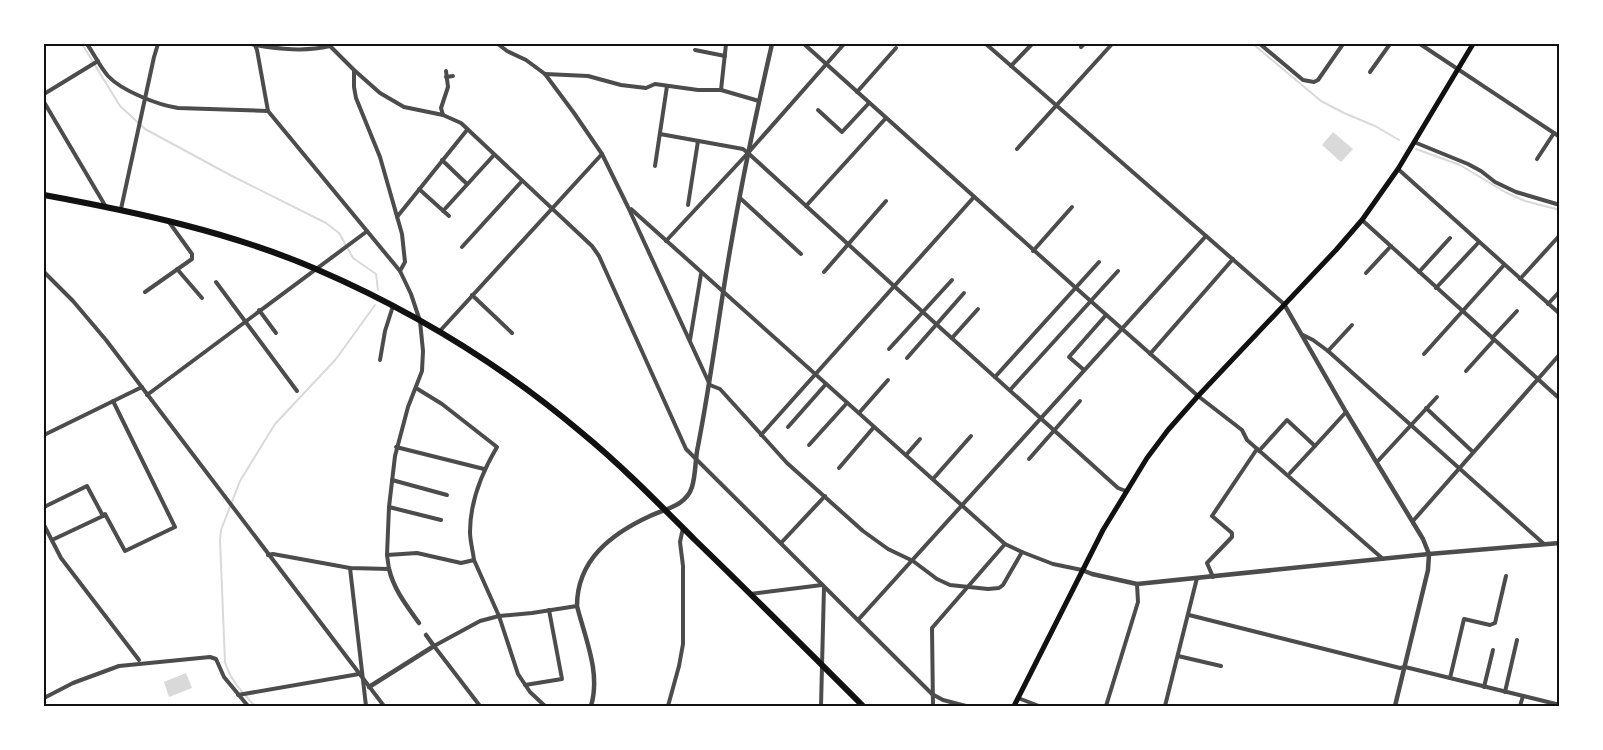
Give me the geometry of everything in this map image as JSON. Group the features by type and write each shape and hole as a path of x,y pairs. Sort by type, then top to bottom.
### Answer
{"highway":[{"path":"44,195 168,221 246,243 315,268 393,306 439,332 516,382 583,433 667,511 864,706"}],"main road":[{"path":"1014,706 1102,530 1168,430 1362,220 1398,169 1473,44"}],"street":[{"path":"87,44 95,63 112,80 145,98 177,108 268,111"},
{"path":"121,210 158,44"},
{"path":"419,623 392,581 387,555 389,507 396,447 422,371 420,321 400,271 268,111 254,44 289,49 322,48 329,45 380,93 404,107 443,115 461,123 599,255 686,449 932,694 943,700 966,706"},
{"path":"498,44 545,74 574,113 602,154 710,385 720,389 787,463 863,531 888,549 913,561 937,579 950,585 988,590 1003,585 1022,552"},
{"path":"721,90 726,44"},
{"path":"591,706 595,687 594,670 577,606 582,576 592,556 602,546 651,516 667,511 689,495 693,485 723,292 748,153 772,44"},
{"path":"804,44 1090,302 1198,396 1242,430 1247,440 1383,559"},
{"path":"666,241 748,153 844,44"},
{"path":"986,44 1284,304 1346,412 1413,520 1429,554 1428,570 1395,706"},
{"path":"1011,66 1032,44"},
{"path":"1017,149 1112,44"},
{"path":"1260,44 1303,80 1314,82 1318,80 1343,44"},
{"path":"1370,72 1390,44"},
{"path":"1420,44 1560,137"},
{"path":"857,92 896,48"},
{"path":"695,50 725,56"},
{"path":"44,94 95,63"},
{"path":"354,70 356,98 380,157 402,234 405,262 400,271"},
{"path":"443,115 441,108 448,87 446,71"},
{"path":"545,74 588,76 621,85 646,88 656,84 699,90 721,90 759,101"},
{"path":"446,77 453,76"},
{"path":"655,166 667,86"},
{"path":"44,102 106,207"},
{"path":"818,110 842,132 869,102"},
{"path":"806,206 887,118"},
{"path":"397,217 466,130"},
{"path":"1537,159 1554,133"},
{"path":"660,134 743,149 1118,488 1126,491"},
{"path":"688,205 698,141"},
{"path":"1414,142 1468,164 1495,182 1516,192 1560,205"},
{"path":"439,332 602,154"},
{"path":"442,211 494,155"},
{"path":"442,160 467,184"},
{"path":"1398,169 1560,315"},
{"path":"462,247 522,182"},
{"path":"419,189 449,216"},
{"path":"760,435 974,197"},
{"path":"740,198 801,254"},
{"path":"824,272 886,201"},
{"path":"628,207 1005,544 1053,564 1137,584 1560,543"},
{"path":"1033,251 1072,207"},
{"path":"1362,220 1560,399"},
{"path":"145,292 192,259 192,254 168,221"},
{"path":"147,395 366,232"},
{"path":"858,620 1206,236"},
{"path":"1520,279 1560,236"},
{"path":"1419,272 1450,238"},
{"path":"1436,288 1479,242"},
{"path":"1366,273 1391,246"},
{"path":"1150,354 1233,260"},
{"path":"995,377 1099,262"},
{"path":"1424,354 1504,264"},
{"path":"177,269 202,298"},
{"path":"44,272 73,301 106,340 384,706"},
{"path":"1010,390 1118,272"},
{"path":"690,342 701,273"},
{"path":"889,349 952,280"},
{"path":"216,282 297,391"},
{"path":"1548,304 1560,291"},
{"path":"907,358 964,293"},
{"path":"472,295 512,333"},
{"path":"381,360 385,331 393,306"},
{"path":"952,338 978,309"},
{"path":"260,310 276,333"},
{"path":"1466,371 1517,310"},
{"path":"1084,370 1069,357 1106,315"},
{"path":"1328,351 1352,325"},
{"path":"1301,334 1328,351 1544,545"},
{"path":"1413,520 1560,354"},
{"path":"859,413 888,380"},
{"path":"788,427 826,384"},
{"path":"44,435 142,387"},
{"path":"416,388 442,404 497,447 484,469 473,503 470,533 474,560 500,616 518,674 530,692 545,706"},
{"path":"1377,462 1437,397"},
{"path":"52,540 105,514 124,551 175,527 113,401"},
{"path":"1029,459 1080,401"},
{"path":"809,446 847,403"},
{"path":"1426,408 1473,452"},
{"path":"1290,473 1346,412"},
{"path":"1213,577 1208,563 1232,537 1232,533 1212,516 1258,450 1287,420 1315,446"},
{"path":"839,468 874,427"},
{"path":"933,479 971,436"},
{"path":"906,455 920,440"},
{"path":"396,447 484,469"},
{"path":"392,480 447,495"},
{"path":"44,507 87,486 103,516"},
{"path":"781,543 825,496"},
{"path":"389,507 441,520"},
{"path":"44,525 61,558 139,660"},
{"path":"668,706 683,644 680,542 683,527"},
{"path":"933,706 932,628 1005,544"},
{"path":"387,555 417,553 461,563 474,560"},
{"path":"268,555 350,568 389,569"},
{"path":"350,568 366,706"},
{"path":"1450,678 1464,619 1490,625 1495,623 1506,576"},
{"path":"1165,706 1197,578"},
{"path":"1106,706 1138,602 1137,584"},
{"path":"750,594 823,586"},
{"path":"821,706 823,586"},
{"path":"369,687 434,646 480,621 500,616 577,606"},
{"path":"525,685 562,679 549,610"},
{"path":"1189,615 1560,705"},
{"path":"426,635 480,706"},
{"path":"1505,692 1517,640"},
{"path":"1484,687 1492,650"},
{"path":"1178,656 1221,666"},
{"path":"44,698 73,683 119,666 210,657 216,659 224,678 248,706"},
{"path":"240,695 361,676"},
{"path":"1520,706 1523,696"},
{"path":"1018,698 1039,706"}],"shaded area":[{"path":"1333,132 1353,149 1341,162 1322,145"},
{"path":"186,673 192,688 169,697 164,682"}],"waterway":[{"path":"82,44 120,106 145,129 326,223 339,233 353,258 376,274 378,290"},
{"path":"1253,44 1321,101 1399,140"},
{"path":"1416,149 1460,165 1505,192 1525,201 1560,210"},
{"path":"255,706 234,680 225,662 221,530 240,481 275,424 336,359 375,305"}]}
